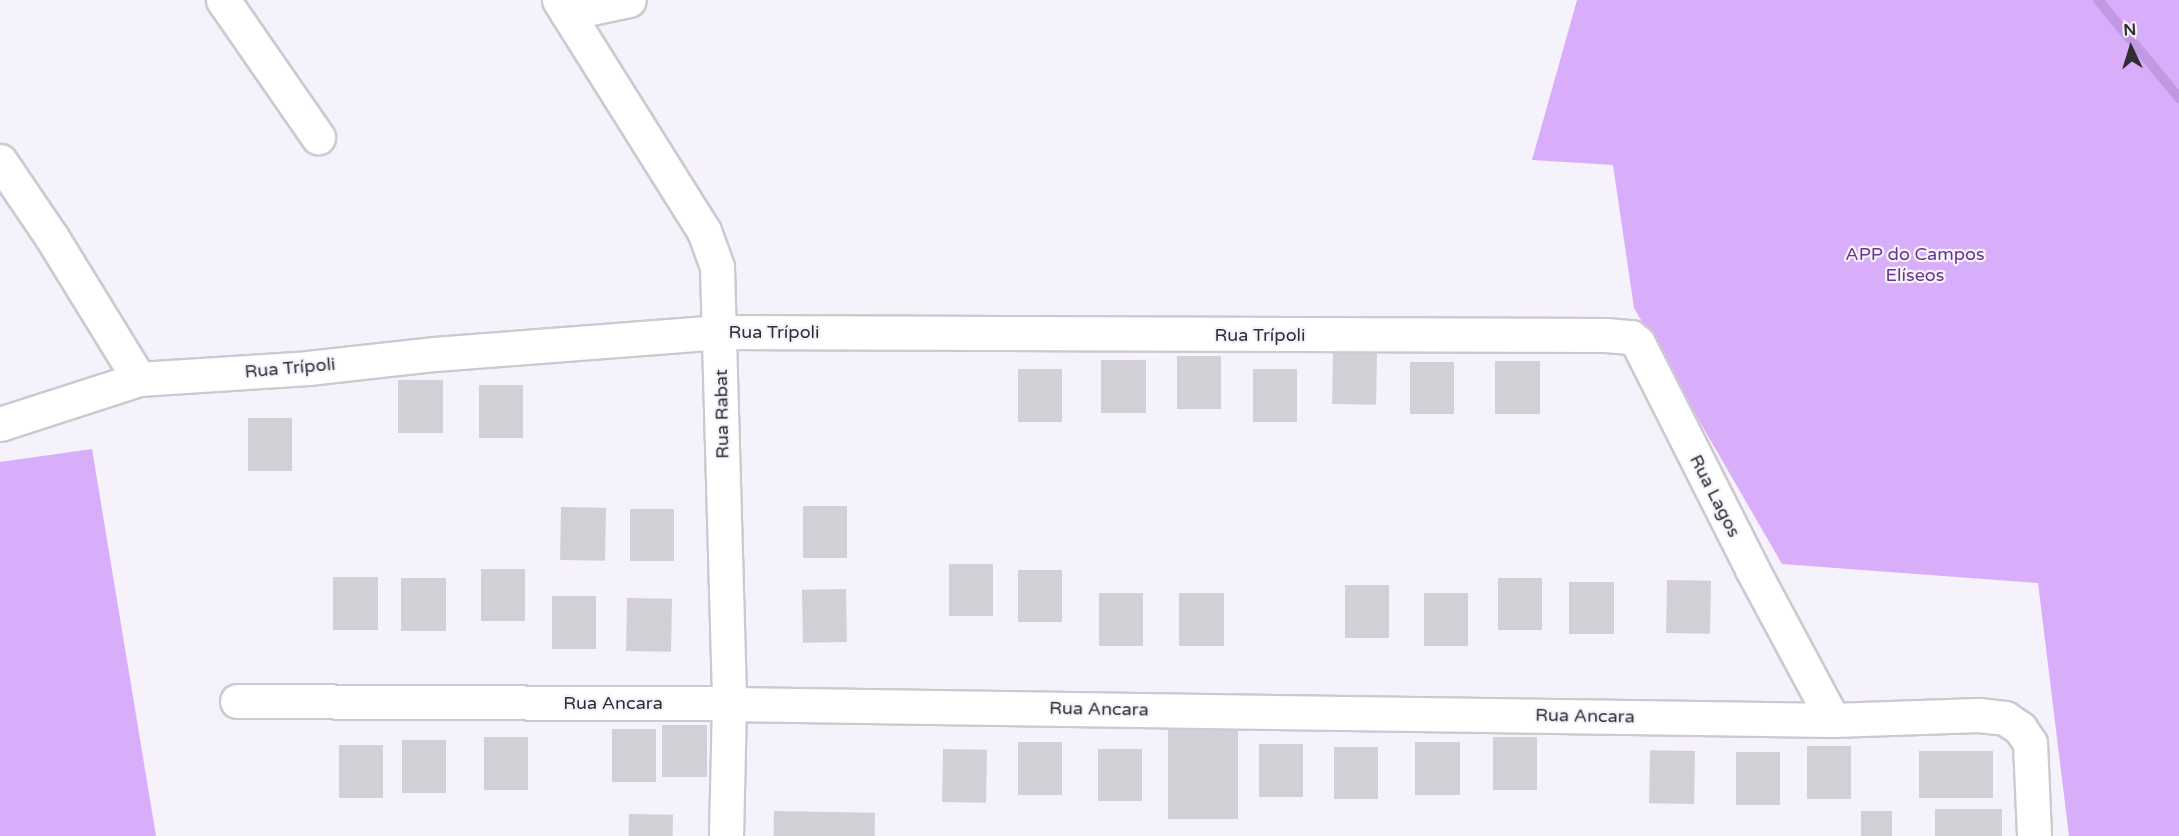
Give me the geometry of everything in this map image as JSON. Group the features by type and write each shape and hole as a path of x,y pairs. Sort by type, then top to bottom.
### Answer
{"street":[{"path":"224,0 318,136"},
{"path":"563,7 629,0"},
{"name":"Rua Rabat","path":"563,7 704,231 717,267 729,704 726,836"},
{"path":"0,161 51,236 139,379"},
{"name":"Rua Trípoli","path":"0,424 139,379 308,368 435,354 720,332 1558,336"},
{"name":"Rua Lagos","path":"1558,336 1618,336 1631,338 1638,343 1752,569 1833,720"},
{"name":"Rua Ancara","path":"237,700 729,704 1833,720 1960,716 2005,718 2020,728 2030,744 2034,836"}],"green space":[{"name":"APP do Campos Elíseos","path":"1577,0 2179,0 2179,836 2069,836 2038,583 1782,564 1634,308 1613,165 1532,160"},
{"path":"92,449 156,836 0,836 0,462"}],"building":[{"path":"1333,351 1377,352 1376,405 1332,404"},
{"path":"1177,356 1221,356 1221,409 1177,409"},
{"path":"1101,360 1146,360 1146,413 1101,413"},
{"path":"1495,361 1540,361 1540,414 1495,414"},
{"path":"1410,362 1454,362 1454,414 1410,414"},
{"path":"1018,369 1062,369 1062,422 1018,422"},
{"path":"1253,369 1297,369 1297,422 1253,422"},
{"path":"398,380 443,380 443,433 398,433"},
{"path":"479,385 523,385 523,438 479,438"},
{"path":"248,418 292,418 292,471 248,471"},
{"path":"803,506 847,506 847,558 803,558"},
{"path":"561,507 606,508 605,561 560,560"},
{"path":"630,509 674,509 674,561 630,561"},
{"path":"949,564 993,564 993,616 949,616"},
{"path":"481,569 525,569 525,621 481,621"},
{"path":"1018,570 1062,570 1062,622 1018,622"},
{"path":"333,577 378,577 378,630 333,630"},
{"path":"401,578 446,578 446,631 401,631"},
{"path":"1498,578 1542,578 1542,630 1498,630"},
{"path":"1667,580 1711,581 1710,634 1666,633"},
{"path":"1569,582 1614,582 1614,634 1569,634"},
{"path":"1345,585 1389,585 1389,638 1345,638"},
{"path":"846,589 847,642 803,643 802,590"},
{"path":"1099,593 1143,593 1143,646 1099,646"},
{"path":"1179,593 1224,593 1224,646 1179,646"},
{"path":"1424,593 1468,593 1468,646 1424,646"},
{"path":"552,596 596,596 596,649 552,649"},
{"path":"627,598 672,599 671,652 626,651"},
{"path":"1168,716 1238,716 1238,819 1168,819"},
{"path":"662,725 707,725 707,777 662,777"},
{"path":"612,729 656,729 656,782 612,782"},
{"path":"484,737 528,737 528,790 484,790"},
{"path":"1493,737 1537,737 1537,790 1493,790"},
{"path":"402,740 446,740 446,793 402,793"},
{"path":"1018,742 1062,742 1062,795 1018,795"},
{"path":"1415,742 1460,742 1460,795 1415,795"},
{"path":"1259,744 1303,744 1303,797 1259,797"},
{"path":"339,745 383,745 383,798 339,798"},
{"path":"1807,746 1851,746 1851,799 1807,799"},
{"path":"1334,747 1378,747 1378,799 1334,799"},
{"path":"943,749 987,750 986,803 942,802"},
{"path":"1098,749 1142,749 1142,801 1098,801"},
{"path":"1650,750 1695,751 1694,804 1649,803"},
{"path":"1919,751 1993,751 1993,798 1919,798"},
{"path":"1736,752 1780,752 1780,805 1736,805"},
{"path":"1935,809 2002,809 2002,836 1935,836"},
{"path":"774,811 875,813 875,836 774,836"},
{"path":"1861,811 1892,811 1892,836 1861,836"},
{"path":"629,814 673,815 673,836 629,836"}],"waterway":[{"path":"2098,0 2179,98"}]}
